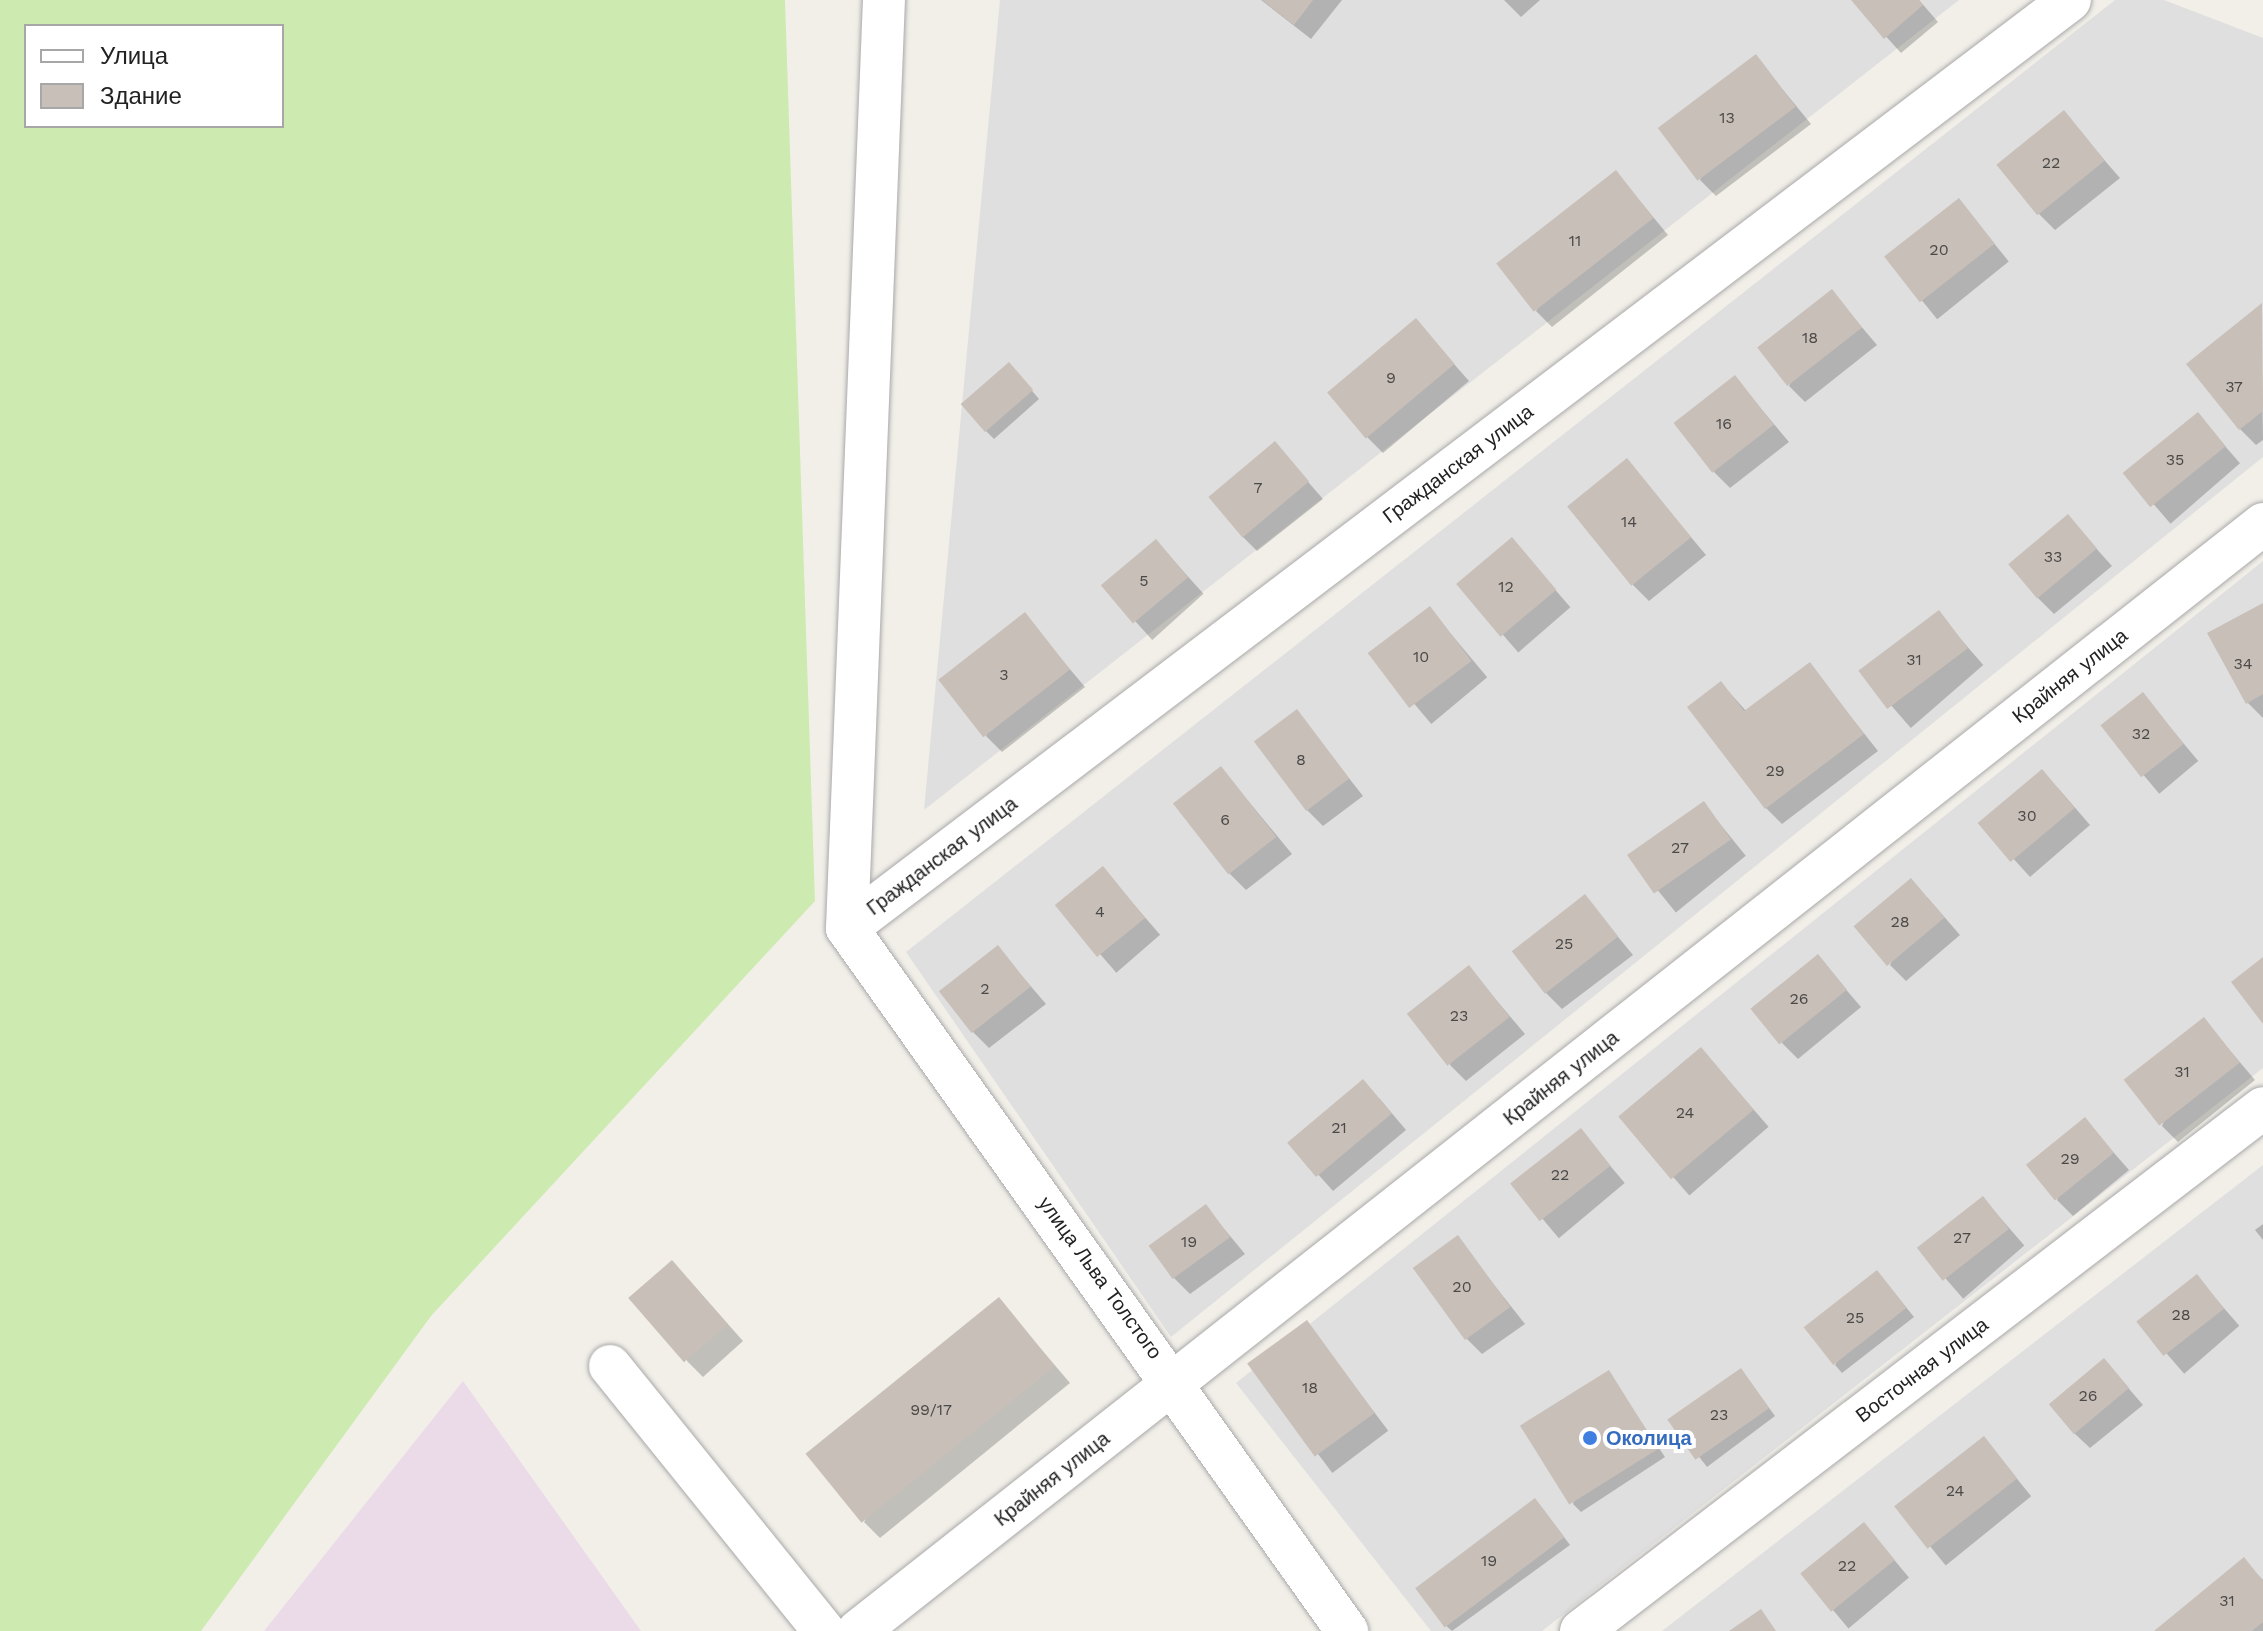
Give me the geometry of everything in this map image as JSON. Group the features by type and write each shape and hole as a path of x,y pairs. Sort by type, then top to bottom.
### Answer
{"street":[{"path":"847,928 884,0"},
{"name":"Гражданская улица","path":"847,928 2070,0"},
{"name":"Крайняя улица","path":"858,1631 2263,524"},
{"name":"улица Льва Толстого","path":"847,928 1176,1383 1347,1631"},
{"name":"Восточная улица","path":"1581,1631 2263,1108"},
{"path":"610,1366 824,1631"}],"shaded area":[{"path":"1000,0 1959,0 924,810"},
{"path":"2115,0 2164,0 2263,38 2263,457 1171,1337 906,952"},
{"path":"2263,561 2263,1068 1542,1631 1431,1631 1236,1383"},
{"path":"2263,1165 2263,1631 1662,1631"},
{"path":"463,1381 641,1631 264,1631"}],"green space":[{"path":"0,0 785,0 815,901 431,1316 201,1631 0,1631"}],"building":[{"path":"1262,0 1313,0 1294,25"},
{"path":"1851,0 1919,0 1923,5 1884,39"},
{"path":"1756,54 1796,107 1697,181 1658,128"},
{"path":"2064,110 2105,161 2037,215 1996,165"},
{"path":"1616,170 1654,218 1534,312 1496,264"},
{"path":"1959,198 1995,244 1920,302 1884,256"},
{"path":"1832,289 1862,328 1787,386 1757,347"},
{"path":"2262,303 2263,411 2239,430 2186,364"},
{"path":"1416,318 1455,364 1366,439 1327,393"},
{"path":"1009,362 1033,390 985,432 961,404"},
{"path":"1735,375 1774,425 1712,473 1674,423"},
{"path":"2198,412 2226,446 2150,507 2123,473"},
{"path":"1275,441 1309,482 1242,538 1208,497"},
{"path":"1627,458 1691,537 1631,586 1567,506"},
{"path":"2068,514 2097,548 2037,599 2008,564"},
{"path":"1512,537 1556,590 1500,637 1456,584"},
{"path":"1156,539 1188,577 1133,624 1101,585"},
{"path":"2263,603 2263,694 2246,704 2207,633"},
{"path":"1430,606 1472,661 1409,708 1368,653"},
{"path":"1939,610 1968,648 1887,709 1858,671"},
{"path":"1025,612 1070,670 983,737 938,680"},
{"path":"1810,662 1864,734 1765,809 1687,707 1721,681 1744,711"},
{"path":"2143,692 2184,744 2141,777 2100,725"},
{"path":"1297,709 1349,778 1306,811 1254,741"},
{"path":"1221,766 1276,837 1228,874 1173,804"},
{"path":"2042,769 2075,808 2010,862 1978,823"},
{"path":"1704,801 1731,840 1654,893 1627,855"},
{"path":"1103,866 1145,918 1097,957 1055,905"},
{"path":"1911,878 1944,918 1887,966 1854,926"},
{"path":"1585,894 1618,937 1545,994 1512,951"},
{"path":"998,945 1031,987 972,1033 939,991"},
{"path":"1818,954 1847,990 1779,1044 1750,1009"},
{"path":"2263,957 2263,1024 2231,982"},
{"path":"1469,965 1510,1017 1447,1066 1407,1014"},
{"path":"2204,1017 2240,1063 2159,1126 2124,1080"},
{"path":"1701,1047 1754,1110 1671,1179 1618,1116"},
{"path":"1363,1079 1392,1113 1316,1177 1287,1143"},
{"path":"2085,1117 2114,1153 2055,1201 2026,1165"},
{"path":"1581,1128 1611,1166 1540,1221 1510,1183"},
{"path":"1983,1196 2009,1229 1943,1281 1917,1248"},
{"path":"1206,1204 1230,1237 1173,1279 1149,1246"},
{"path":"1458,1235 1510,1307 1465,1340 1413,1268"},
{"path":"672,1260 728,1324 684,1362 628,1298"},
{"path":"1877,1270 1907,1308 1833,1365 1804,1327"},
{"path":"2197,1274 2224,1309 2163,1356 2136,1321"},
{"path":"999,1297 1055,1366 862,1523 805,1454"},
{"path":"1307,1320 1375,1413 1315,1457 1247,1363"},
{"path":"2104,1358 2129,1388 2074,1434 2049,1404"},
{"path":"1741,1368 1769,1408 1695,1460 1667,1420"},
{"name":"Околица","path":"1609,1370 1658,1449 1569,1505 1520,1426"},
{"path":"1984,1436 2017,1479 1927,1549 1894,1506"},
{"path":"1535,1498 1564,1537 1445,1627 1415,1588"},
{"path":"1864,1522 1895,1560 1831,1612 1800,1574"},
{"path":"2244,1557 2263,1581 2263,1622 2252,1631 2154,1631"},
{"path":"1761,1609 1776,1631 1729,1631"}],"place":[{"name":"Околица","path":"1590,1438"}]}
